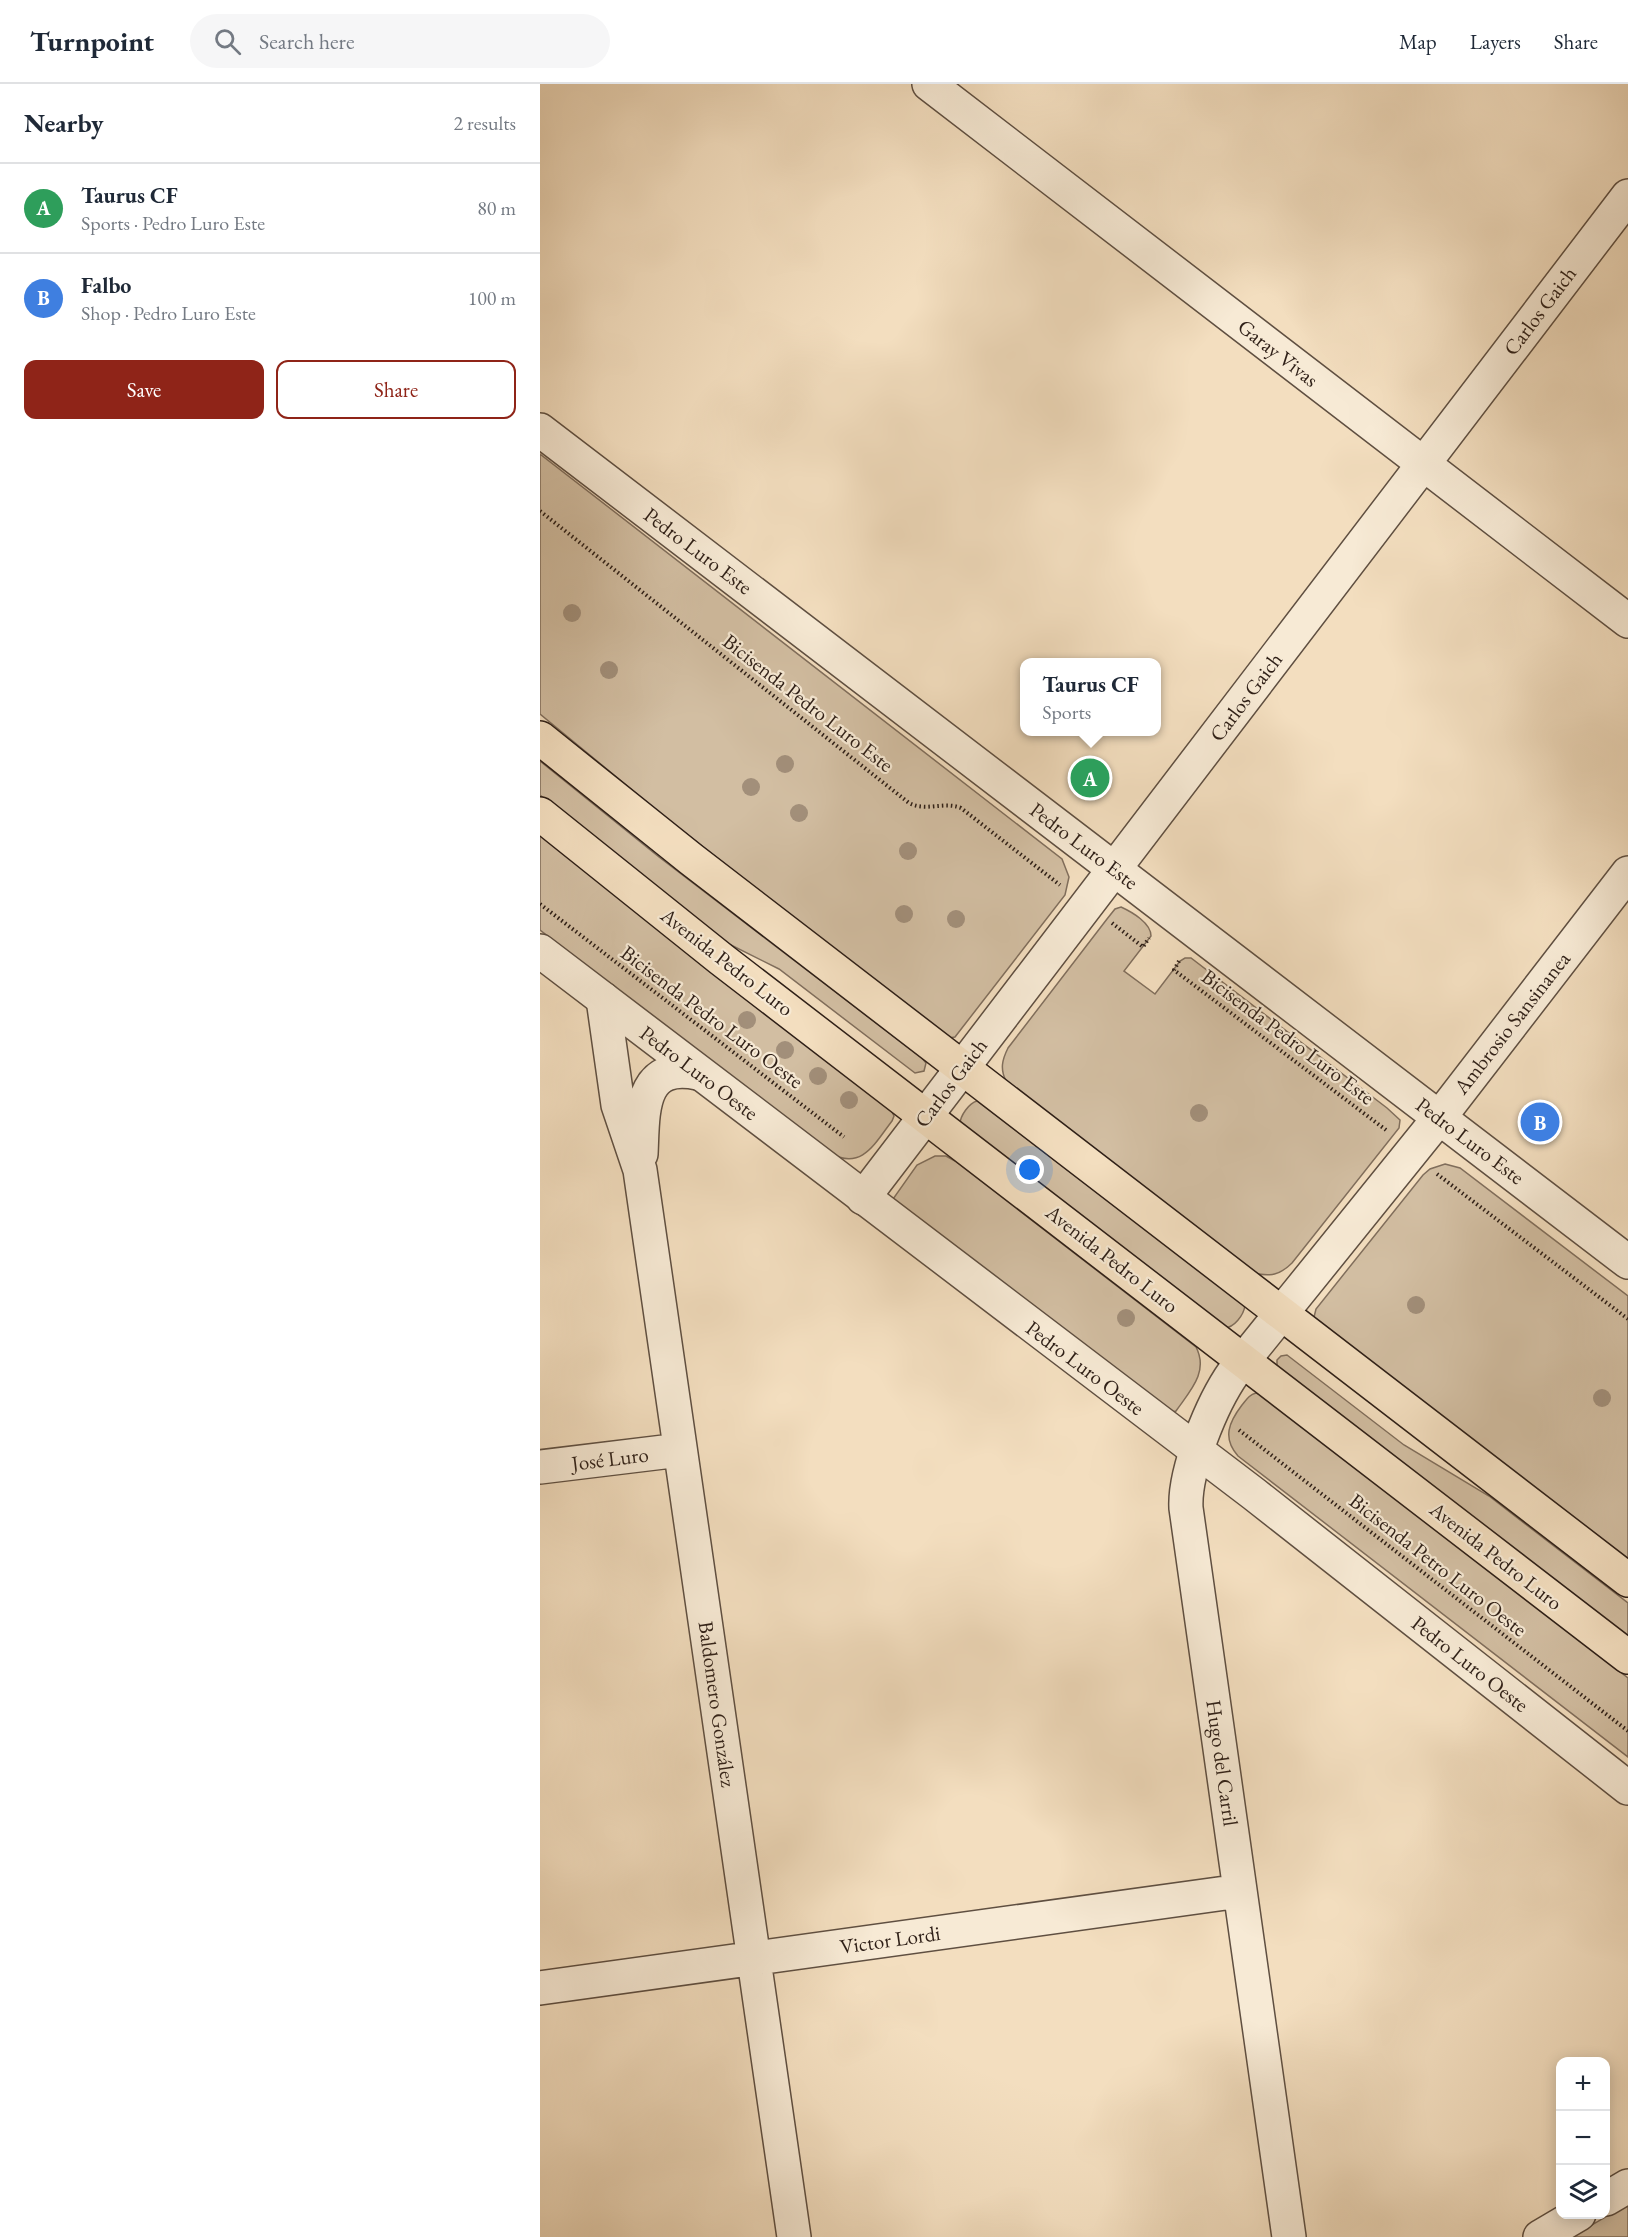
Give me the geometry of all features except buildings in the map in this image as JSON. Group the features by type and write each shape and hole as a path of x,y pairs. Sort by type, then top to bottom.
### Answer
{"main road":[{"path":"540,738 662,837 1628,1580"},
{"name":"Avenida Pedro Luro","path":"540,814 665,915 1628,1657"}],"street":[{"name":"Garay Vivas","path":"929,84 1628,621"},
{"name":"Carlos Gaich","path":"863,1198 1628,196"},
{"name":"Pedro Luro Este","path":"540,430 1628,1262"},
{"name":"Ambrosio Sansinanea","path":"1281,1313 1439,1118 1628,873"},
{"name":"Pedro Luro Oeste","path":"540,951 1254,1494 1628,1788"},
{"name":"Baldomero González","path":"603,999 618,1105 640,1170 794,2237"},
{"name":"Baldomero González","path":"640,1170 644,1106 649,1089 655,1082 671,1072 698,1072"},
{"name":"Hugo del Carril","path":"1281,1313 1224,1386 1213,1407 1197,1452 1188,1486 1186,1508 1289,2237"},
{"name":"José Luro","path":"540,1467 680,1450"},
{"name":"Victor Lordi","path":"540,1988 1240,1891"},
{"path":"1610,2196 1628,2186"},
{"path":"1540,2237 1571,2219"}],"path":[{"name":"Bicisenda Pedro Luro Este","path":"540,511 909,803 923,808 949,805 961,808 1067,891"},
{"name":"Bicisenda Pedro Luro Oeste","path":"540,904 847,1139"},
{"path":"1107,919 1143,947 1149,938"},
{"name":"Bicisenda Pedro Luro Este","path":"1180,962 1174,970 1393,1135"},
{"path":"1430,1169 1628,1318"},
{"name":"Bicisenda Petro Luro Oeste","path":"1230,1423 1628,1731"}],"shaded area":[{"path":"540,454 1062,859 1069,877 1065,895 955,1037 949,1038 938,1031 660,813 540,714"},
{"path":"540,761 659,857 922,1058 926,1063 924,1071 915,1073 779,969 727,943 540,795"},
{"path":"540,835 890,1108 894,1116 892,1121 873,1146 859,1157 851,1159 830,1153 540,930"},
{"path":"1121,907 1144,922 1151,936 1124,971 1155,994 1180,961 1191,958 1400,1120 1399,1128 1292,1263 1279,1272 1270,1275 1254,1273 1006,1081 1003,1064 1008,1048 1115,909"},
{"path":"977,1101 1245,1305 1238,1320 1224,1328 960,1124 966,1110"},
{"path":"935,1156 946,1156 955,1161 1196,1347 1199,1356 1199,1373 1192,1389 1176,1411 1173,1412 893,1199 917,1165"},
{"path":"1445,1164 1460,1168 1628,1296 1628,1559 1314,1317 1316,1309 1423,1175 1430,1169"},
{"path":"1287,1355 1404,1445 1489,1496 1628,1603 1628,1639 1277,1369 1277,1360"},
{"path":"1256,1393 1262,1395 1628,1678 1628,1757 1238,1456 1230,1443 1229,1430 1237,1411 1250,1396"},
{"path":"1628,2204 1628,2237 1571,2237 1602,2219 1610,2219 1610,2214"}],"place":[{"name":"Taurus CF","path":"1090,778"},
{"name":"Falbo","path":"1540,1122"}]}
